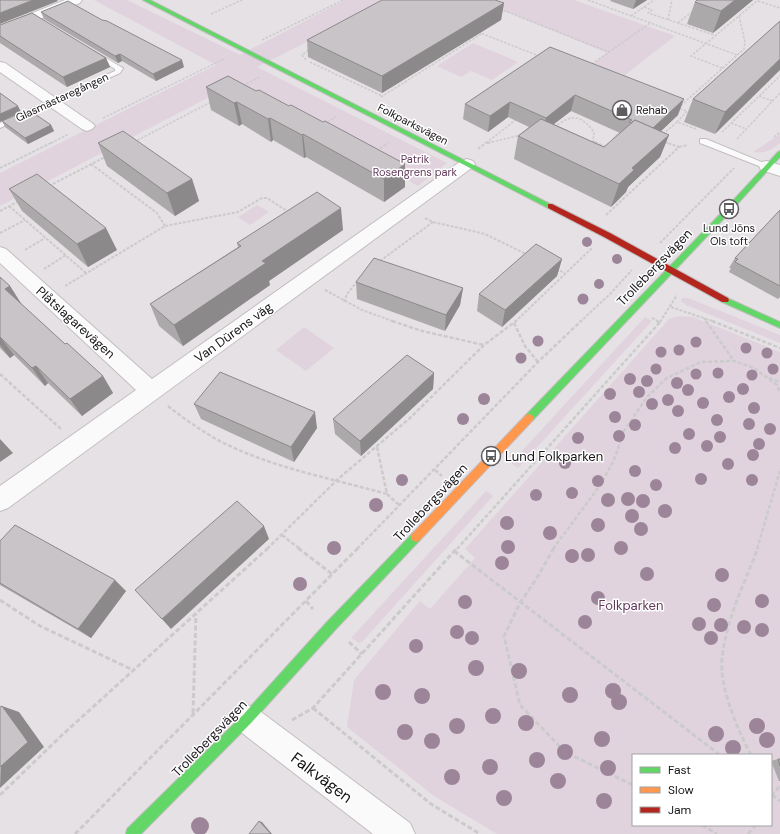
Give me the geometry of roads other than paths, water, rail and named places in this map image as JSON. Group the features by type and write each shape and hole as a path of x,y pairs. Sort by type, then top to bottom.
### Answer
{"street":[{"path":"0,30 37,19 76,0"},
{"name":"Folkparksvägen","path":"146,0 592,227 724,299 780,325"},
{"path":"0,66 87,126"},
{"name":"Trollebergsvägen","path":"132,834 247,719 336,620 729,208 774,168 780,153"},
{"name":"Van Dürens väg","path":"0,500 467,164"},
{"name":"Plåtslagarevägen","path":"0,253 151,391"},
{"name":"Falkvägen","path":"247,719 399,834"}],"lane":[{"name":"Glasmästaregången","path":"0,126 118,72 119,68 87,49"},
{"path":"703,141 716,142 745,157 774,168"}],"place":[{"name":"Rehab","path":"622,110"},
{"name":"Lund Jöns Ols toft","path":"729,209"},
{"name":"Lund Folkparken","path":"491,456"}],"park label":[{"name":"Patrik Rosengrens park","path":"415,165"},
{"name":"Folkparken","path":"631,605"}]}
